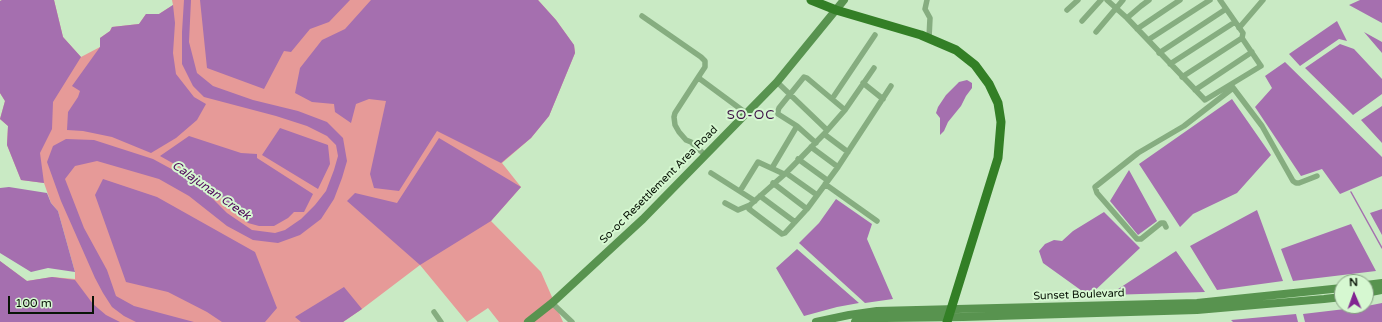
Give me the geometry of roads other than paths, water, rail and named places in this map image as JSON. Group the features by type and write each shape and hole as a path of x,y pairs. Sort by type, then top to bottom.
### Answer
{"main road":[{"path":"811,0 836,10 929,38 956,50 975,64 989,84 998,103 1001,122 998,158 949,317"},
{"name":"So-oc Resettlement Area Road","path":"528,322 552,303 643,219 777,82 844,0"},
{"name":"Sunset Boulevard","path":"855,322 885,318 1189,311 1217,305 1334,289"},
{"name":"Sunset Boulevard","path":"1217,305 1334,298"},
{"name":"Sunset Boulevard","path":"816,322 877,311 949,317"}],"street":[{"path":"927,0 925,9 930,18 929,38"},
{"path":"1067,10 1078,0"},
{"path":"1082,21 1101,0"},
{"path":"1107,0 1127,18 1205,100 1232,86"},
{"path":"1096,32 1123,0"},
{"path":"1127,18 1149,0"},
{"path":"1137,29 1180,0"},
{"path":"1148,40 1210,0"},
{"path":"1166,227 1164,223 1160,223 1140,239 1137,239 1096,193 1095,187 1138,153 1184,126 1232,86 1261,66 1242,38 1243,33 1220,0"},
{"path":"1239,28 1263,0"},
{"path":"1159,52 1226,9"},
{"path":"642,16 705,61 705,67 675,113 674,117 675,125 679,132 686,140 691,142 705,155"},
{"path":"1170,64 1235,22"},
{"path":"832,99 875,35"},
{"path":"1182,77 1242,38"},
{"path":"1195,90 1252,52"},
{"path":"725,203 738,210 750,205 785,174 798,159 814,145 845,110 874,68"},
{"path":"699,76 700,80 746,113"},
{"path":"838,167 814,145 797,126 778,114 778,111 790,94 806,77 845,110"},
{"path":"777,82 826,132 848,152"},
{"path":"863,84 883,99"},
{"path":"750,205 750,208 756,214 782,234 785,234 807,209 838,167 891,86"},
{"path":"1232,86 1262,126 1293,181 1296,183 1317,176"},
{"path":"772,168 797,126"},
{"path":"798,159 877,220"},
{"path":"740,191 757,163 760,163 785,174 817,195"},
{"path":"711,173 740,191 758,198 795,222"},
{"path":"774,183 807,209"},
{"path":"552,303 572,322"},
{"path":"434,312 441,322"}],"waterway":[{"path":"1351,192 1382,248"}],"district":[{"name":"SO-OC","path":"751,116"}],"water label":[{"name":"Calajunan Creek","path":"211,191"}]}
